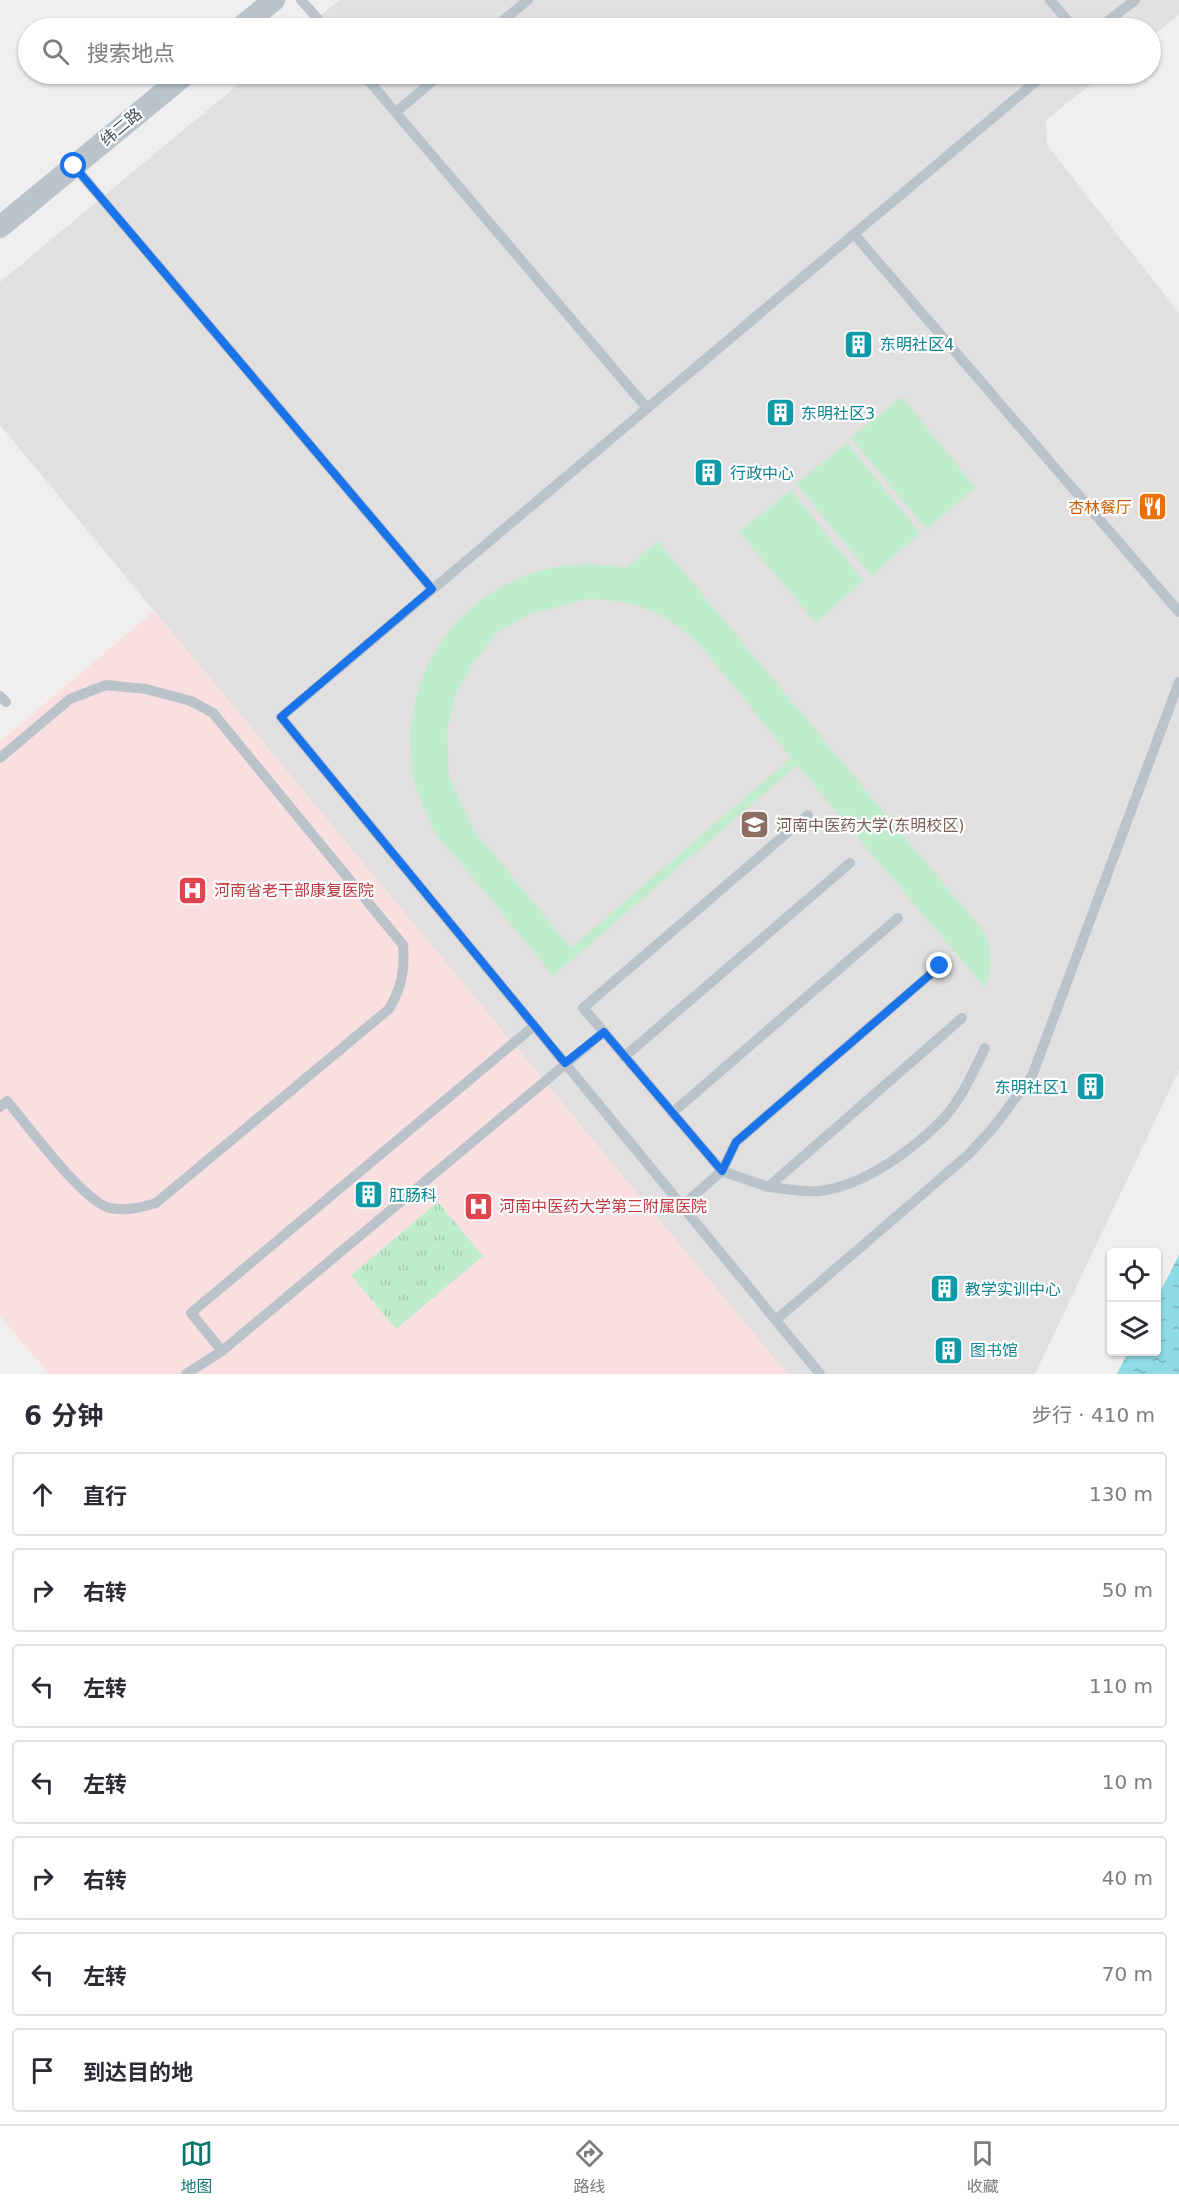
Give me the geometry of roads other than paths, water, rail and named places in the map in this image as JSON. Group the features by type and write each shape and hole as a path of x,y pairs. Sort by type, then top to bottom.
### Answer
{"street":[{"path":"252,18 274,0"},
{"name":"纬二路","path":"0,227 174,84"}],"lane":[{"path":"301,0 317,18"},
{"path":"506,18 528,0"},
{"path":"1050,0 1065,18"},
{"path":"1112,18 1135,0"},
{"path":"372,84 646,407"},
{"path":"396,112 429,84"},
{"path":"820,1374 281,717 646,407 1033,84"},
{"path":"74,166 432,589"},
{"path":"854,234 1179,612"},
{"path":"776,1320 969,1154 993,1128 1032,1076 1179,682"},
{"path":"0,758 70,699 106,685 146,689 191,701 213,713 403,945 404,966 400,990 389,1009 156,1203 125,1210 107,1208 85,1193 7,1101 0,1107"},
{"path":"808,815 583,1008 722,1171 768,1186 819,1191 857,1180 899,1156 943,1119 966,1085 985,1048"},
{"path":"624,1056 850,863"},
{"path":"672,1113 898,918"},
{"path":"682,1206 722,1171 736,1142 940,966"},
{"path":"768,1186 962,1018"},
{"path":"222,1351 191,1313 534,1026"},
{"path":"186,1374 222,1351 604,1032"}],"water":[{"path":"1179,1255 1179,1374 1117,1374 1126,1356 1161,1356 1161,1290"}],"place":[{"name":"东明社区4","path":"859,344"},
{"name":"东明社区3","path":"780,413"},
{"name":"行政中心","path":"709,473"},
{"name":"杏林餐厅","path":"1153,507"},
{"name":"河南中医药大学(东明校区)","path":"755,825"},
{"name":"河南省老干部康复医院","path":"193,890"},
{"name":"东明社区1","path":"1090,1087"},
{"name":"肛肠科","path":"368,1195"},
{"name":"河南中医药大学第三附属医院","path":"478,1206"},
{"name":"教学实训中心","path":"944,1289"},
{"name":"图书馆","path":"949,1350"}]}
